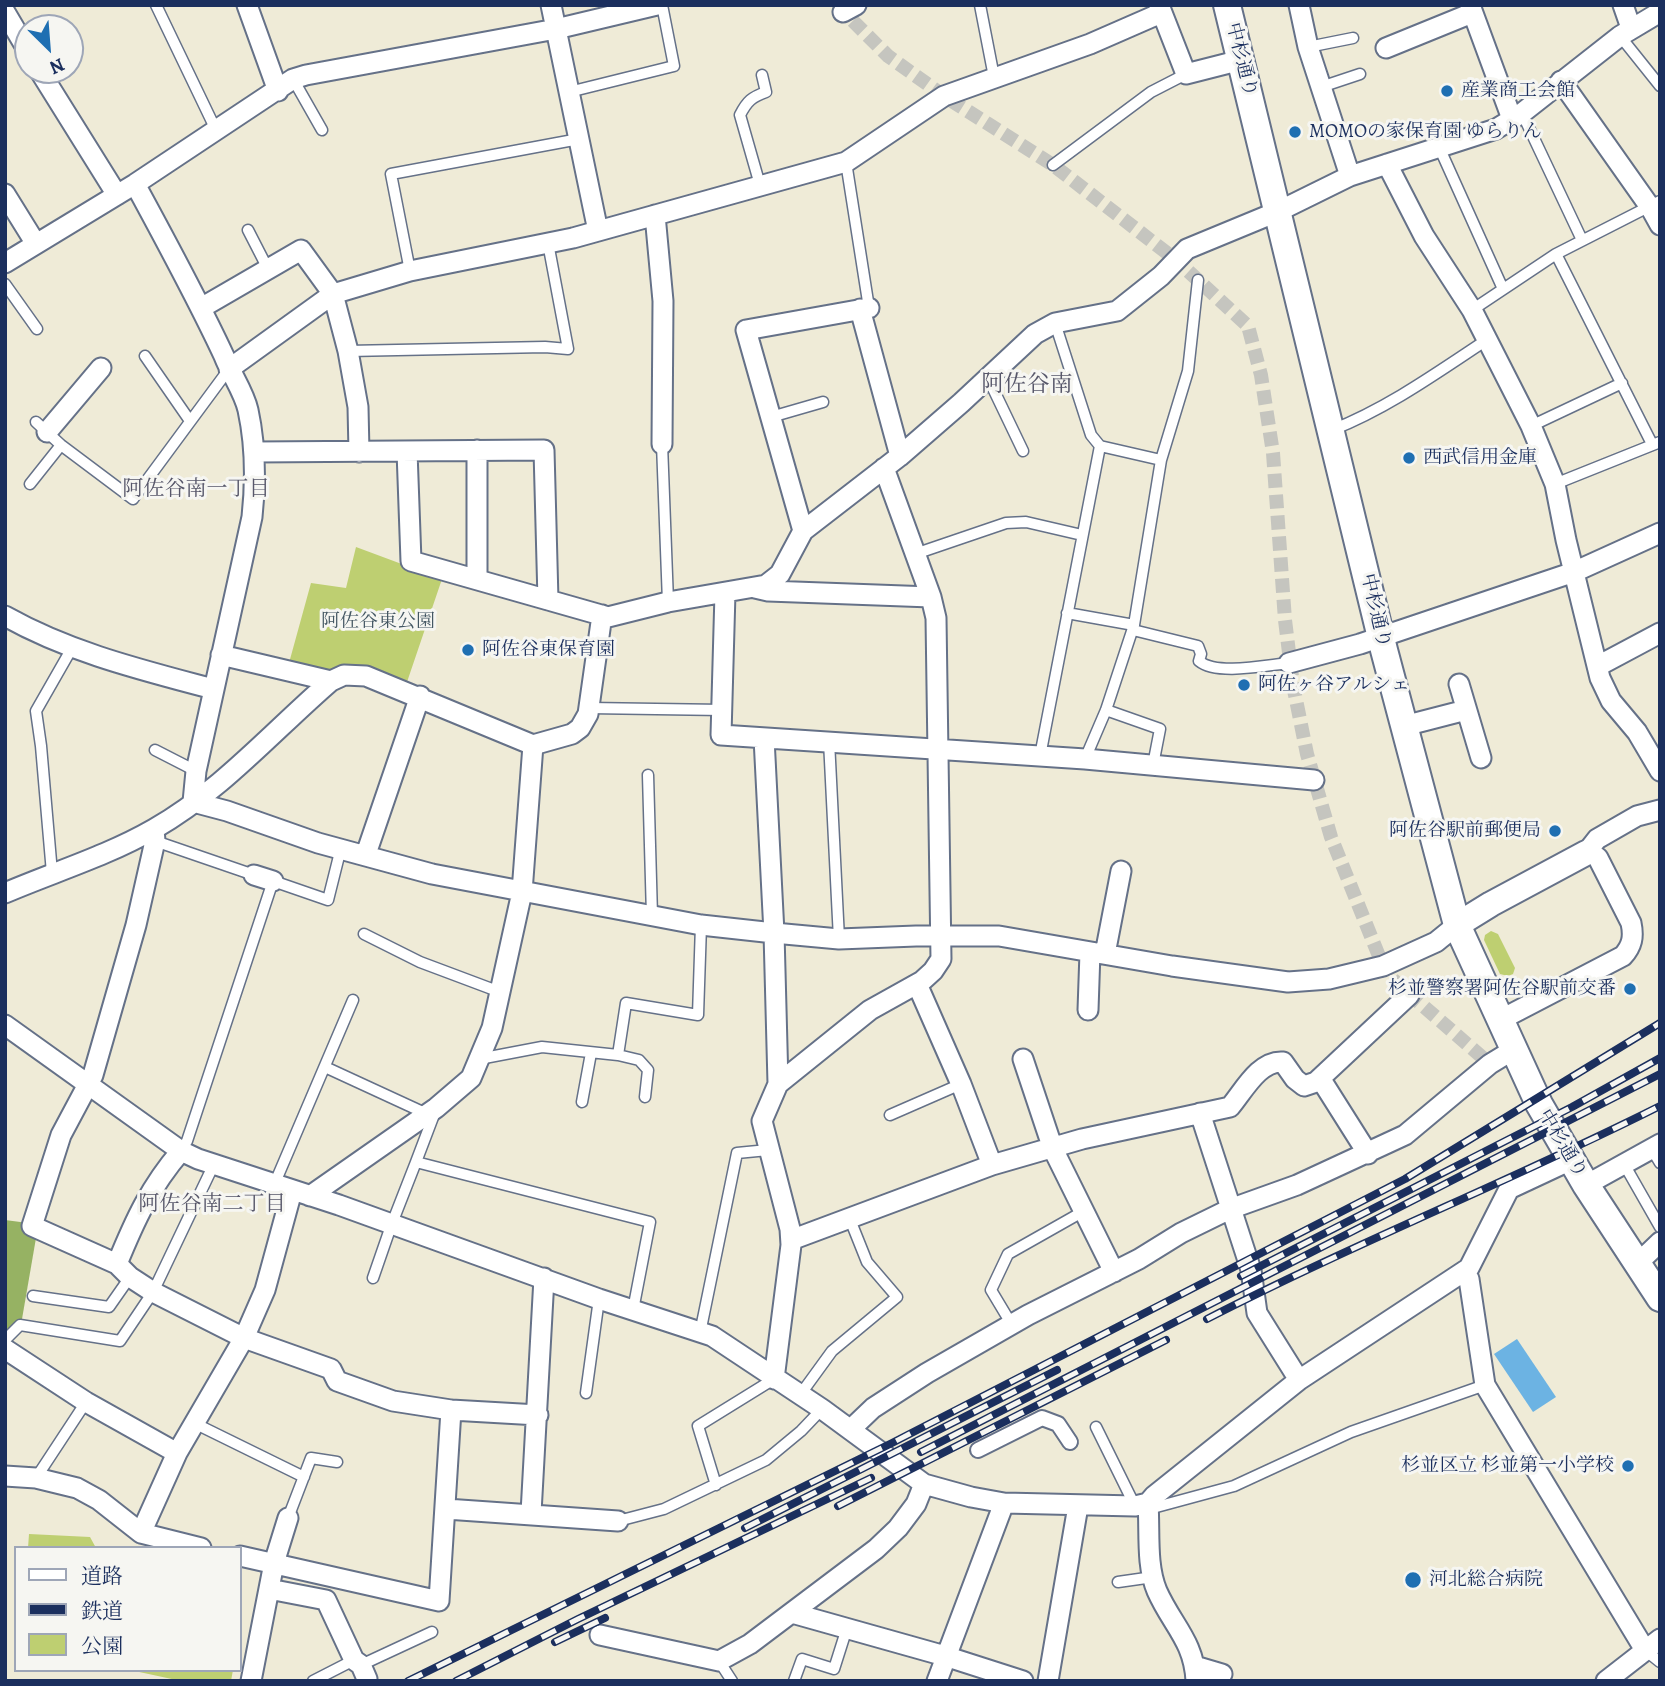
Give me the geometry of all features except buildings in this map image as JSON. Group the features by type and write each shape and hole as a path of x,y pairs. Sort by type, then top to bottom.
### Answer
{"main road":[{"name":"中杉通り","path":"1227,5 1404,726 1457,925 1539,1104 1586,1185 1660,1298"}],"street":[{"path":"247,5 285,85"},
{"path":"551,5 598,231"},
{"path":"5,263 135,184 285,85 306,75 556,29 659,5"},
{"path":"1299,5 1308,47 1350,176"},
{"path":"1623,5 1626,32"},
{"path":"229,369 333,294 410,271 598,231 846,162 944,96 1090,44 1160,9 1186,74 1241,61"},
{"path":"1386,48 1471,9 1517,116"},
{"path":"5,12 14,27"},
{"path":"407,451 411,561 608,617 668,603 755,588 780,574 803,531 900,456 1035,334 1055,323 1117,311 1161,276 1187,249 1279,211 1350,176 1496,129 1517,116 1626,32 1660,12"},
{"path":"1561,81 1655,204 1660,225"},
{"path":"48,84 117,195"},
{"path":"1387,164 1424,236 1472,310 1531,426 1555,484 1600,678 1611,701 1637,732 1660,771"},
{"path":"135,184 201,308 247,407 255,452 256,480 252,517 196,771 193,802"},
{"path":"5,194 36,244"},
{"path":"655,215 663,302 662,444"},
{"path":"201,308 301,250 333,294 348,351 358,407 359,452"},
{"path":"803,531 746,330 864,309 900,456"},
{"path":"48,433 101,368"},
{"path":"477,450 477,579"},
{"path":"255,452 544,450 548,600"},
{"path":"778,1084 870,1010 917,984 933,971 941,960 936,618 931,597 884,468"},
{"path":"1289,663 1360,644 1574,572 1660,533"},
{"path":"755,588 768,591 931,597"},
{"path":"725,593 721,735 1084,759 1314,780"},
{"path":"5,893 110,850 155,835 269,740 331,681 344,675 366,676 420,696 533,745 572,734 580,728 589,708 602,615"},
{"path":"5,616 72,648 110,662 213,689"},
{"path":"1598,666 1660,633"},
{"path":"221,655 331,681"},
{"path":"1459,684 1481,758"},
{"path":"366,854 420,696"},
{"path":"1404,726 1466,710"},
{"path":"764,738 774,933 778,1084 762,1121 791,1240 774,1379"},
{"path":"141,1533 177,1453 244,1338 265,1290 292,1191 432,1111 471,1078 492,1028 522,892 533,745"},
{"path":"193,802 318,843 432,874 701,925 839,939 999,936 1172,966 1288,982 1329,979 1382,966 1436,942 1491,904 1586,853 1597,839 1637,817 1660,810"},
{"path":"155,835 135,925 93,1075 61,1135 32,1226 123,1270 153,1292 244,1338 331,1369 337,1381 393,1401 451,1410 538,1415"},
{"path":"1500,1020 1623,956 1631,948 1634,933 1632,923 1598,858 1586,853"},
{"path":"1088,1010 1098,953 1121,871"},
{"path":"917,984 961,1084 992,1165"},
{"path":"791,1240 992,1165 1082,1139 1230,1107 1247,1082 1275,1061 1283,1062 1295,1079 1304,1086 1320,1078 1409,995"},
{"path":"5,1024 181,1151 599,1299 712,1336 851,1429 924,1484 1004,1503 1144,1506 1299,1380 1467,1268 1508,1189 1571,1160"},
{"path":"851,1429 873,1408 927,1373 1181,1233 1230,1209 1297,1185 1368,1154 1405,1135 1490,1064 1513,1049"},
{"path":"1023,1059 1053,1149 1114,1272"},
{"path":"1320,1078 1368,1154"},
{"path":"1200,1114 1251,1270 1257,1313 1299,1380"},
{"path":"123,1270 136,1217 150,1191 181,1151"},
{"path":"1586,1185 1624,1164 1657,1152"},
{"path":"1637,1264 1660,1242"},
{"path":"1467,1268 1485,1385 1655,1650 1606,1681"},
{"path":"531,1513 544,1278"},
{"path":"5,1349 86,1402 177,1453"},
{"path":"242,1556 439,1601 451,1410"},
{"path":"978,1450 1042,1418 1058,1424 1070,1442"},
{"path":"5,1476 36,1478 88,1493 141,1533 193,1546"},
{"path":"600,1635 719,1661 750,1644 876,1549 898,1528 916,1504 924,1484"},
{"path":"937,1681 1004,1503"},
{"path":"1048,1681 1078,1506"},
{"path":"1144,1506 1157,1592 1191,1650 1196,1674 1222,1674"},
{"path":"446,1509 618,1521"},
{"path":"251,1681 269,1589 288,1518"},
{"path":"269,1589 326,1600 361,1668"},
{"path":"792,1613 1023,1681"}],"lane":[{"path":"156,5 216,130"},
{"path":"569,92 674,66 659,5"},
{"path":"980,5 994,77"},
{"path":"1626,32 1660,86"},
{"path":"1308,47 1353,38"},
{"path":"1053,165 1151,92 1186,74"},
{"path":"760,186 740,115 746,102 766,92 762,75"},
{"path":"1321,87 1360,75"},
{"path":"285,85 321,130"},
{"path":"1517,116 1581,240"},
{"path":"410,271 391,174 579,139"},
{"path":"1438,147 1503,289"},
{"path":"846,162 864,309"},
{"path":"1472,310 1556,254 1655,204"},
{"path":"248,230 268,268"},
{"path":"348,351 568,349 548,243"},
{"path":"1555,484 1656,443 1556,254"},
{"path":"1084,759 1106,710 1133,628 1161,460 1188,371 1198,280"},
{"path":"5,285 37,329"},
{"path":"1055,323 1091,435 1100,446 1161,460"},
{"path":"1332,430 1400,396 1488,340"},
{"path":"145,356 190,421"},
{"path":"30,484 48,433 133,499 229,369"},
{"path":"988,378 1023,452"},
{"path":"1531,426 1622,383"},
{"path":"771,416 822,402"},
{"path":"662,444 668,603"},
{"path":"1040,756 1100,446"},
{"path":"915,554 1006,523 1026,522 1082,535"},
{"path":"1067,613 1198,646 1201,654 1199,661 1206,666 1241,668 1289,663"},
{"path":"52,873 36,711 72,648"},
{"path":"589,708 723,710"},
{"path":"1106,710 1160,729 1153,765"},
{"path":"829,741 839,939"},
{"path":"155,750 196,771"},
{"path":"648,775 652,916"},
{"path":"155,835 263,878 328,900 341,848"},
{"path":"181,1151 187,1141 263,878"},
{"path":"618,1055 626,1003 698,1015 701,925"},
{"path":"364,934 420,962 500,992"},
{"path":"292,1191 325,1067 354,1000"},
{"path":"479,1059 542,1047 618,1055 639,1060 648,1070 645,1097"},
{"path":"582,1102 591,1053"},
{"path":"325,1067 432,1111 373,1278"},
{"path":"890,1115 961,1084"},
{"path":"700,1332 737,1153 768,1150"},
{"path":"416,1162 650,1222 634,1310"},
{"path":"5,1340 20,1325 120,1341 153,1292 214,1164"},
{"path":"1624,1164 1660,1227"},
{"path":"1012,1325 991,1290 1008,1254 1084,1211"},
{"path":"800,1395 832,1351 897,1297 867,1262 849,1217"},
{"path":"33,1296 109,1307 123,1270"},
{"path":"586,1393 599,1299"},
{"path":"716,1485 698,1426 774,1379"},
{"path":"1096,1427 1144,1506 1234,1486 1351,1432 1485,1385"},
{"path":"36,1478 86,1402"},
{"path":"618,1521 664,1509 766,1460 801,1431 822,1409"},
{"path":"194,1423 304,1477"},
{"path":"288,1518 311,1458 337,1462"},
{"path":"1118,1582 1153,1577"},
{"path":"794,1681 802,1659 834,1669 847,1628"},
{"path":"313,1681 361,1668 432,1632"},
{"path":"719,1661 732,1681"}],"green space":[{"name":"阿佐谷東公園","path":"356,547 442,579 407,682 368,668 330,675 289,663 311,583 346,588"},
{"path":"1491,931 1498,934 1515,968 1513,974 1500,974 1484,940 1485,935"},
{"path":"5,1220 28,1223 36,1238 22,1319 5,1333"},
{"path":"29,1534 90,1537 95,1546 28,1546"},
{"path":"139,1672 233,1672 231,1681 181,1681"}],"water":[{"path":"1517,1339 1556,1397 1533,1412 1494,1354"}],"tunnel":[{"path":"838,6 888,56 944,96 1053,165 1176,260 1248,326 1261,375 1273,453 1285,620 1293,685 1307,754 1331,837 1383,966 1391,978 1490,1064"}],"railway":[{"path":"408,1681 892,1443 1405,1179 1660,1023"},
{"path":"1241,1276 1572,1107 1660,1058"},
{"path":"921,1452 1660,1074"},
{"path":"1207,1319 1319,1264 1660,1106"},
{"path":"838,1506 1166,1340"},
{"path":"745,1528 1057,1370"},
{"path":"456,1681 871,1478"},
{"path":"555,1642 605,1618"}],"place":[{"name":"産業商工会館","path":"1447,91"},
{"name":"MOMOの家保育園 ゆらりん","path":"1295,132"},
{"name":"西武信用金庫","path":"1409,458"},
{"name":"阿佐谷東保育園","path":"468,650"},
{"name":"阿佐ヶ谷アルシェ","path":"1244,685"},
{"name":"阿佐谷駅前郵便局","path":"1555,831"},
{"name":"杉並警察署阿佐谷駅前交番","path":"1630,989"},
{"name":"杉並区立 杉並第一小学校","path":"1628,1466"},
{"name":"河北総合病院","path":"1413,1580"}],"district":[{"name":"阿佐谷南","path":"1027,385"},
{"name":"阿佐谷南一丁目","path":"196,490"},
{"name":"阿佐谷南二丁目","path":"212,1205"}]}
